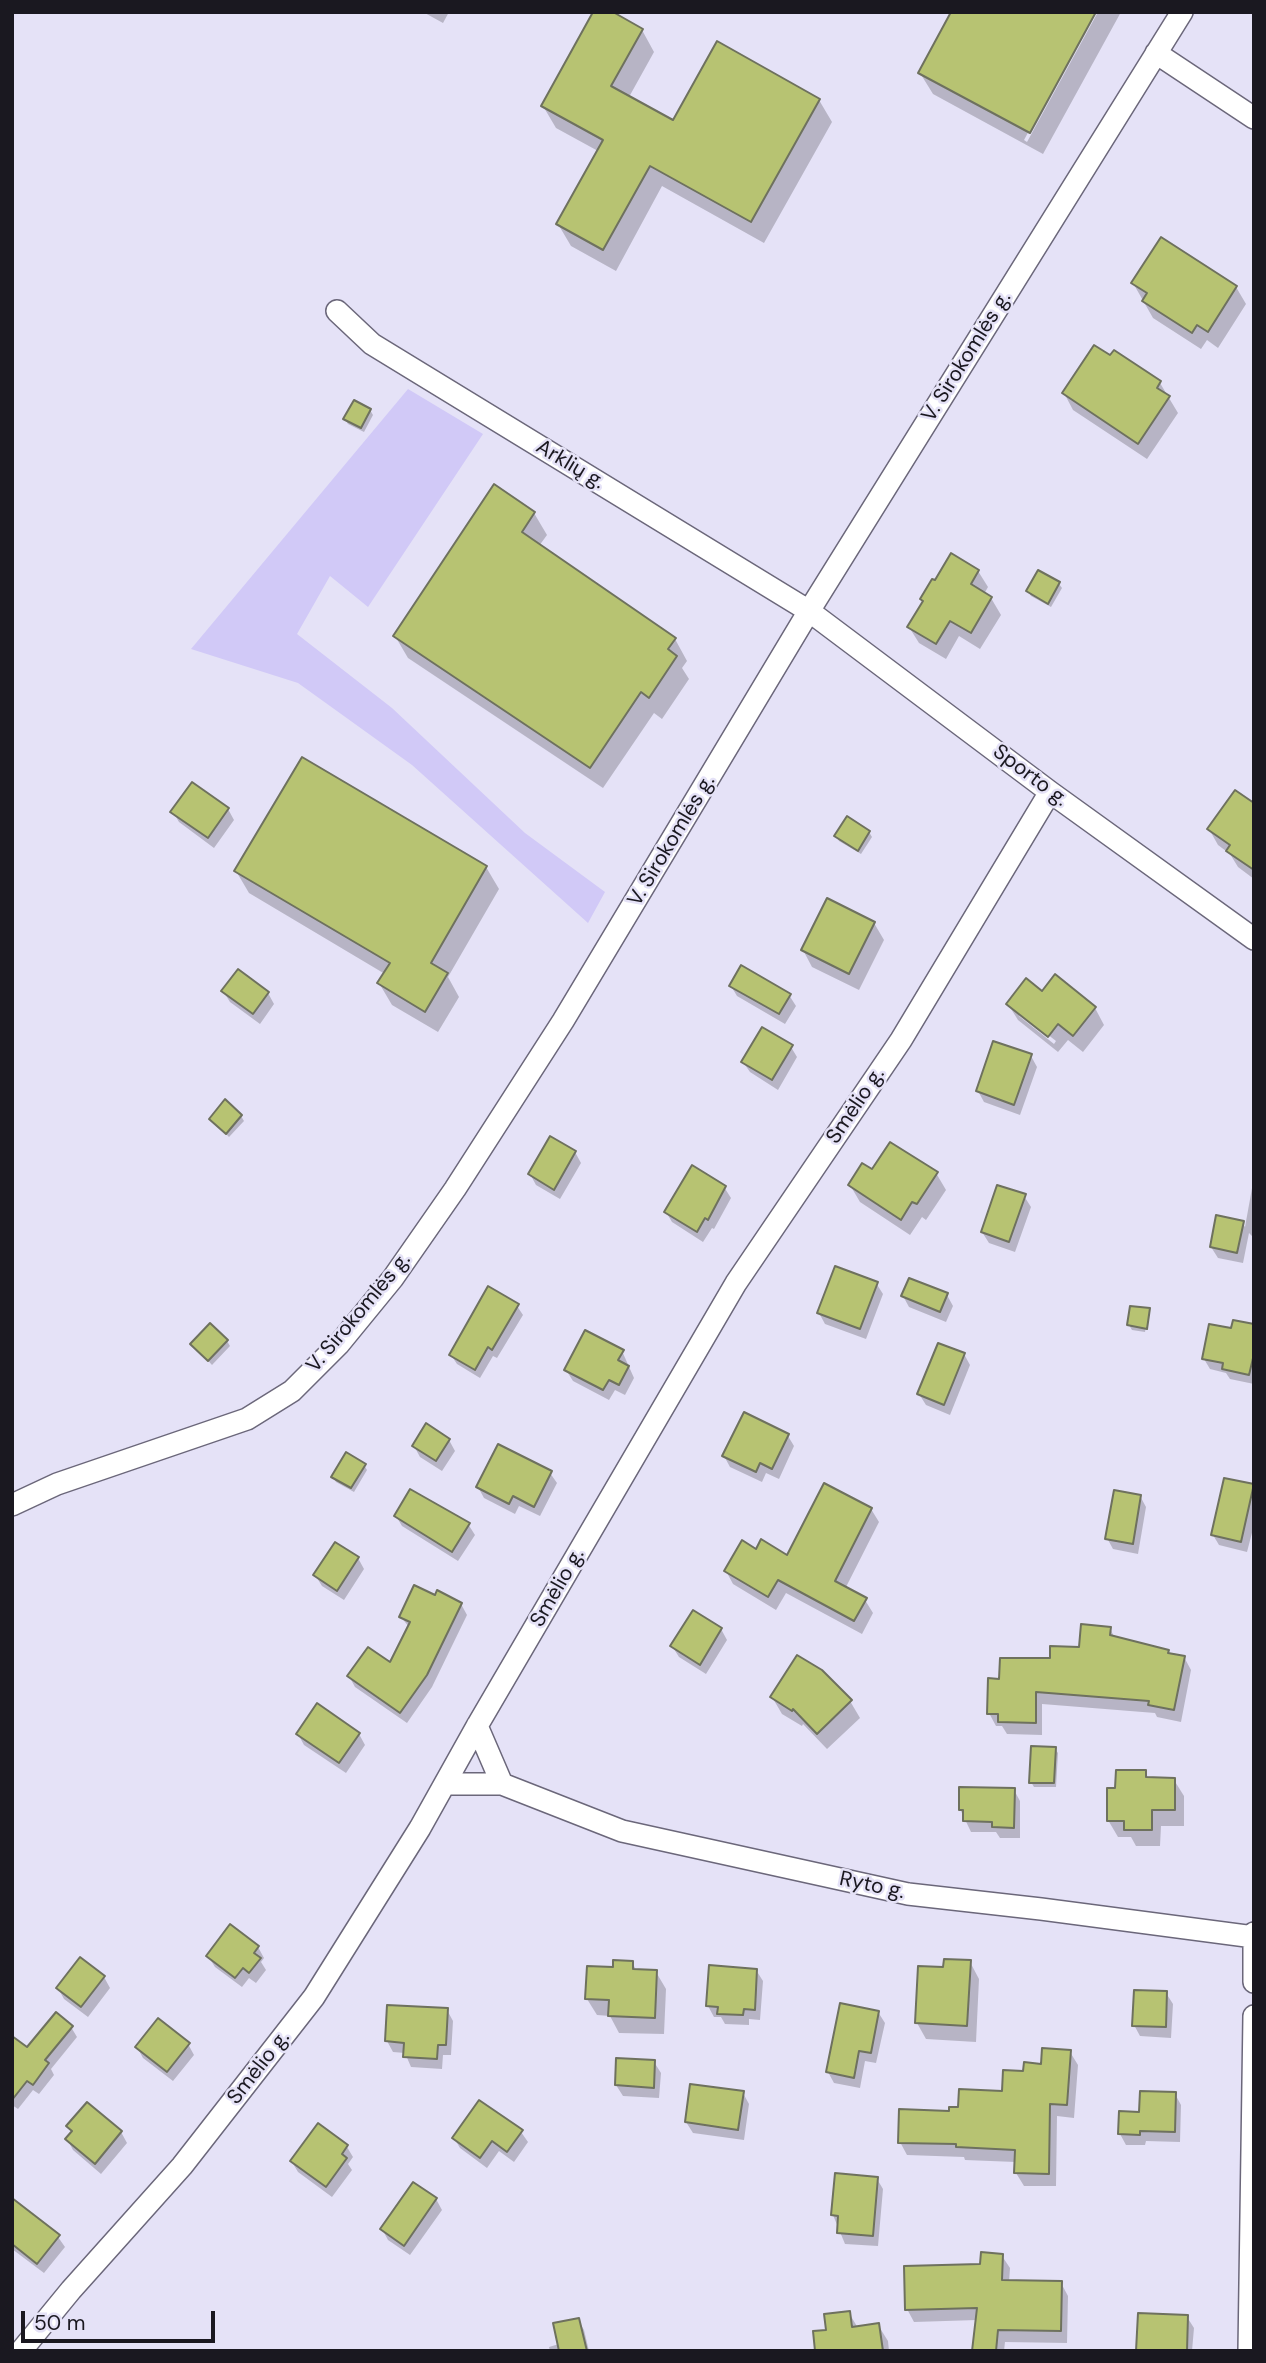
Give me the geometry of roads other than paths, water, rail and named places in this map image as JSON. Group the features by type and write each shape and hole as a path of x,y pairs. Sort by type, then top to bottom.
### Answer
{"street":[{"name":"V. Sirokomlės g.","path":"12,1505 57,1484 247,1419 292,1391 340,1344 393,1278 455,1189 563,1021 809,611 1182,12"},
{"path":"1156,53 1254,118"},
{"name":"Arklių g.","path":"337,311 372,344 809,611"},
{"name":"Sporto g.","path":"809,611 1050,792 1254,939"},
{"name":"Smėlio g.","path":"21,2351 71,2290 182,2165 314,1997 374,1905 736,1283 901,1040 1050,792"},
{"path":"477,1726 502,1784"},
{"name":"Ryto g.","path":"445,1784 502,1784 622,1831 908,1894 1254,1936"},
{"path":"1254,1936 1254,1982"},
{"path":"1249,2351 1254,2016"}]}
